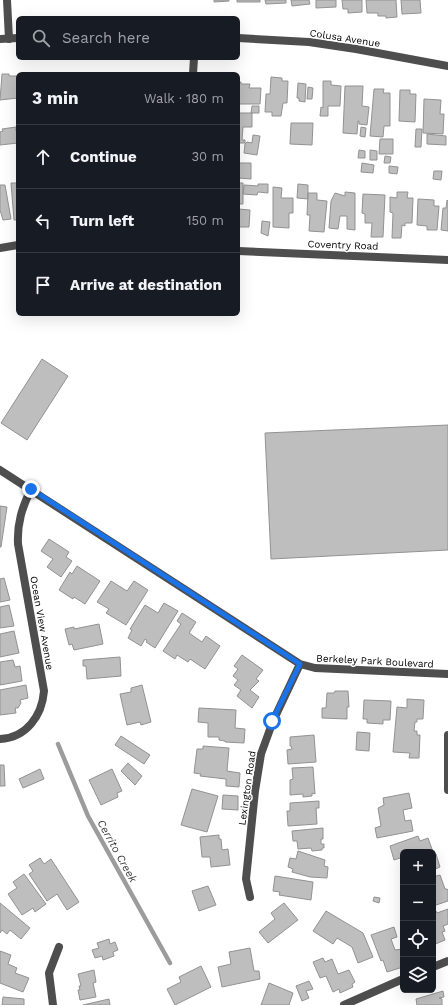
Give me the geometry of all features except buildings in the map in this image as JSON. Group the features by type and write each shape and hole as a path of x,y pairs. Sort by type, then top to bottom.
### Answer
{"street":[{"path":"7,0 9,39"},
{"path":"0,39 16,38"},
{"name":"Colusa Avenue","path":"240,38 309,42 448,66"},
{"path":"193,72 194,60"},
{"path":"0,248 16,245"},
{"name":"Coventry Road","path":"240,251 448,260"},
{"name":"Berkeley Park Boulevard","path":"0,470 300,664 315,668 448,674"},
{"name":"Ocean View Avenue","path":"0,739 8,739 24,731 37,718 43,704 44,691 18,544 17,529 20,513 31,489"},
{"name":"Lexington Road","path":"250,897 246,879 260,754 272,721 300,664"},
{"path":"448,734 448,790"},
{"path":"53,1005 49,973 59,947"},
{"path":"436,966 448,961"},
{"path":"344,1005 400,980"}],"waterway":[{"name":"Cerrito Creek","path":"58,744 88,816 170,963"}],"route":[{"path":"31,489 300,664 272,721"}]}
